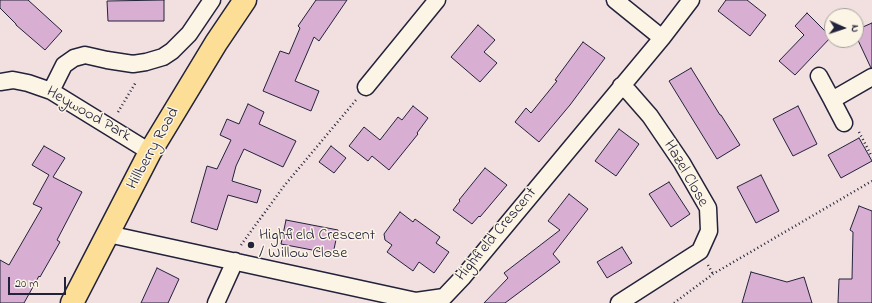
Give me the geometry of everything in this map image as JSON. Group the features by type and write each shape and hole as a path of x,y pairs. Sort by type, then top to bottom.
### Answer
{"highway":[{"name":"Hillberry Road","path":"72,303 150,152 216,43 245,0"}],"street":[{"path":"51,91 64,65 74,58 85,55 120,63 133,64 163,57 172,52 189,34 212,0"},
{"path":"366,87 438,0"},
{"path":"615,0 662,38"},
{"name":"Highfield Crescent","path":"108,234 416,301 444,297 464,277 662,38 691,0"},
{"path":"819,76 844,123"},
{"path":"832,100 872,77"},
{"name":"Heywood Park","path":"0,82 13,80 28,83 51,91 150,152"},
{"name":"Hazel Close","path":"619,303 700,251 708,231 708,208 682,163 650,116 629,92 621,86"},
{"path":"216,303 233,261"}],"path":[{"path":"117,114 146,62"},
{"path":"233,261 284,186 366,87"},
{"path":"844,123 851,118 872,158"},
{"path":"674,303 713,274 872,181"}],"building":[{"path":"0,0 28,0 62,31 45,50 16,25 0,8"},
{"path":"164,0 164,21 108,21 107,1"},
{"path":"316,0 347,0 319,41 314,37 295,81 319,91 311,111 263,91 280,51 289,54 300,28 298,26"},
{"path":"726,0 747,0 766,15 750,36 718,11"},
{"path":"807,13 824,30 824,44 795,75 779,61 804,35 795,26"},
{"path":"872,23 872,68 862,48 864,48 864,26"},
{"path":"478,25 495,40 484,52 497,63 480,82 451,57"},
{"path":"583,42 605,58 570,105 539,142 515,122 526,108 531,113 557,81 555,80"},
{"path":"691,68 740,145 717,159 669,81"},
{"path":"248,104 264,112 259,124 296,141 283,167 244,149 236,166 232,181 261,190 257,203 228,195 217,230 191,222 207,166 217,169 231,140 220,135 227,119 239,124"},
{"path":"413,106 428,118 417,133 418,134 389,170 372,156 368,161 349,146 364,127 380,140 398,117 402,120"},
{"path":"798,106 817,144 793,156 773,119"},
{"path":"619,129 639,144 616,176 595,161"},
{"path":"859,138 872,161 841,178 828,155"},
{"path":"44,146 65,158 53,177 82,192 57,240 60,242 24,303 0,303 0,260 9,265 42,208 33,204 49,175 32,165"},
{"path":"331,146 346,158 334,173 319,162"},
{"path":"485,168 507,185 480,217 479,216 472,224 453,210 460,201 459,200"},
{"path":"761,175 779,211 756,223 737,187"},
{"path":"669,182 690,214 671,227 649,194"},
{"path":"569,194 588,209 553,254 560,262 505,303 484,303 508,278 504,273 560,230 548,221"},
{"path":"859,206 872,211 872,303 838,303 839,279 852,279 853,232 850,230"},
{"path":"400,212 413,222 415,219 440,237 436,243 449,252 434,273 419,262 413,271 387,252 392,245 385,240 384,234"},
{"path":"286,220 338,230 333,254 281,244"},
{"path":"622,247 632,263 607,278 597,262"},
{"path":"157,268 179,279 168,303 141,303"},
{"path":"751,272 787,282 804,277 812,303 742,303"}],"place":[{"name":"Highfield Crescent / Willow Close","path":"251,245"}]}
